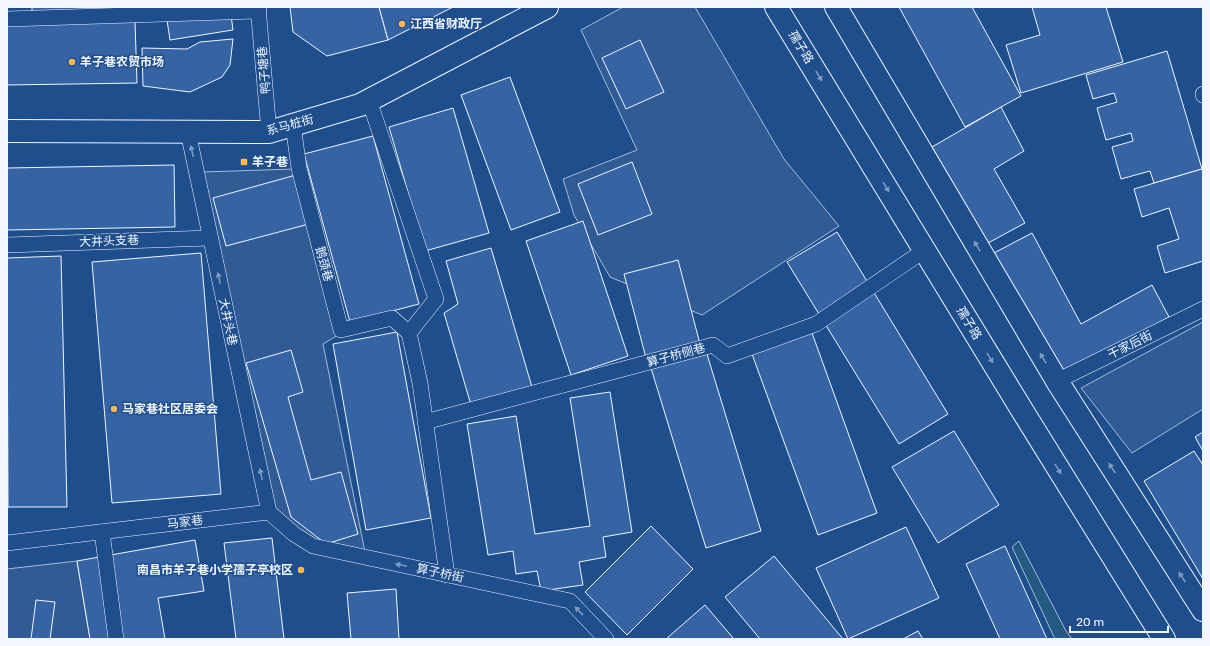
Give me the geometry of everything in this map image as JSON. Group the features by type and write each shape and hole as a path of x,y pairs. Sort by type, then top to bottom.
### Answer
{"main road":[{"name":"系马桩街","path":"7,131 269,132 360,105 547,7"},
{"name":"孺子路","path":"776,7 1164,639"},
{"path":"836,7 1057,381 1203,610"}],"lane":[{"path":"7,18 258,9"},
{"name":"鸭子塘巷","path":"258,9 269,132"},
{"path":"370,100 436,299 408,333 420,383 447,575"},
{"name":"鹅颈巷","path":"293,125 299,168 342,330 392,318 408,333"},
{"name":"大井头巷","path":"188,132 269,512"},
{"name":"大井头支巷","path":"7,245 210,238"},
{"name":"算子桥侧巷","path":"425,422 713,345 727,356 816,324 925,250"},
{"name":"干家后街","path":"1057,381 1203,309"},
{"name":"马家巷","path":"7,543 269,512"},
{"name":"算子桥街","path":"269,512 294,534 313,546 570,601 606,639"},
{"path":"102,532 116,639"}],"shaded area":[{"path":"623,7 695,7 784,159 839,226 702,315 610,277 574,215 563,179 637,150 581,30"},
{"path":"294,169 338,335 323,344 365,552 314,543 273,509 202,172"},
{"path":"1203,322 1203,409 1132,453 1081,388"},
{"path":"1019,541 1066,631 1072,639 1055,639 1012,547"},
{"path":"77,561 90,639 7,639 7,569"}],"building":[{"path":"32,7 121,7 121,10 32,15"},
{"path":"165,7 230,7 233,30 170,40"},
{"path":"290,7 379,7 388,40 327,56 293,32"},
{"name":"江西省财政厅","path":"379,7 453,7 388,40"},
{"path":"899,7 972,7 1021,96 965,127"},
{"path":"1032,7 1106,7 1123,62 1021,93 1006,45 1040,35"},
{"name":"羊子巷农贸市场","path":"135,21 137,83 7,85 7,24"},
{"path":"233,39 230,65 222,77 190,92 143,86 142,48 187,49 200,42"},
{"path":"640,40 664,92 626,109 602,58"},
{"path":"1167,51 1202,169 1154,183 1150,171 1121,179 1112,147 1133,141 1131,133 1106,140 1097,108 1117,102 1114,93 1093,99 1086,75"},
{"path":"510,77 560,212 511,230 461,95"},
{"path":"1001,107 1024,151 994,169 1025,223 988,243 932,147"},
{"path":"453,108 489,233 425,251 389,127"},
{"path":"373,136 419,304 350,322 304,154"},
{"path":"632,162 652,214 598,235 578,184"},
{"path":"174,165 175,227 7,230 7,168"},
{"path":"1202,169 1203,261 1165,273 1157,246 1179,239 1169,208 1142,217 1134,189"},
{"path":"296,175 309,224 226,246 213,198"},
{"path":"583,221 628,356 571,375 526,241"},
{"path":"837,232 948,414 899,444 787,262"},
{"path":"1032,233 1081,324 1152,285 1169,317 1062,376 994,253"},
{"path":"491,248 532,387 471,405 444,313 458,304 446,261"},
{"path":"201,253 221,494 112,503 92,262"},
{"path":"61,256 67,507 8,507 7,258"},
{"path":"678,260 700,344 646,358 624,274"},
{"path":"397,332 431,518 366,530 333,344"},
{"path":"812,333 877,513 818,535 752,354"},
{"path":"291,350 303,392 288,397 311,480 341,472 358,534 326,544 291,517 246,363"},
{"path":"706,351 761,531 706,548 651,368"},
{"path":"610,392 632,532 603,537 606,557 579,562 583,585 541,591 537,571 516,574 513,551 488,555 467,424 516,416 535,534 590,526 570,398"},
{"path":"954,431 999,505 938,543 892,467"},
{"path":"1203,432 1203,451 1195,437"},
{"path":"1194,451 1203,465 1203,579 1144,481"},
{"path":"651,526 693,569 627,635 585,592"},
{"path":"906,527 939,598 848,639 816,568"},
{"path":"272,538 284,639 236,639 224,543"},
{"path":"195,540 204,591 158,598 165,639 90,639 77,561"},
{"path":"1005,546 1047,639 1000,639 966,564"},
{"path":"774,556 843,639 760,639 725,597"},
{"path":"396,589 399,639 351,639 347,593"},
{"path":"36,600 55,602 50,639 31,639"},
{"path":"705,605 734,639 666,639"},
{"path":"918,631 923,639 903,639"}],"place":[{"name":"江西省财政厅","path":"402,24"},
{"name":"羊子巷农贸市场","path":"72,62"},
{"name":"羊子巷","path":"244,162"},
{"name":"马家巷社区居委会","path":"114,409"},
{"name":"南昌市羊子巷小学孺子亭校区","path":"301,570"}]}
